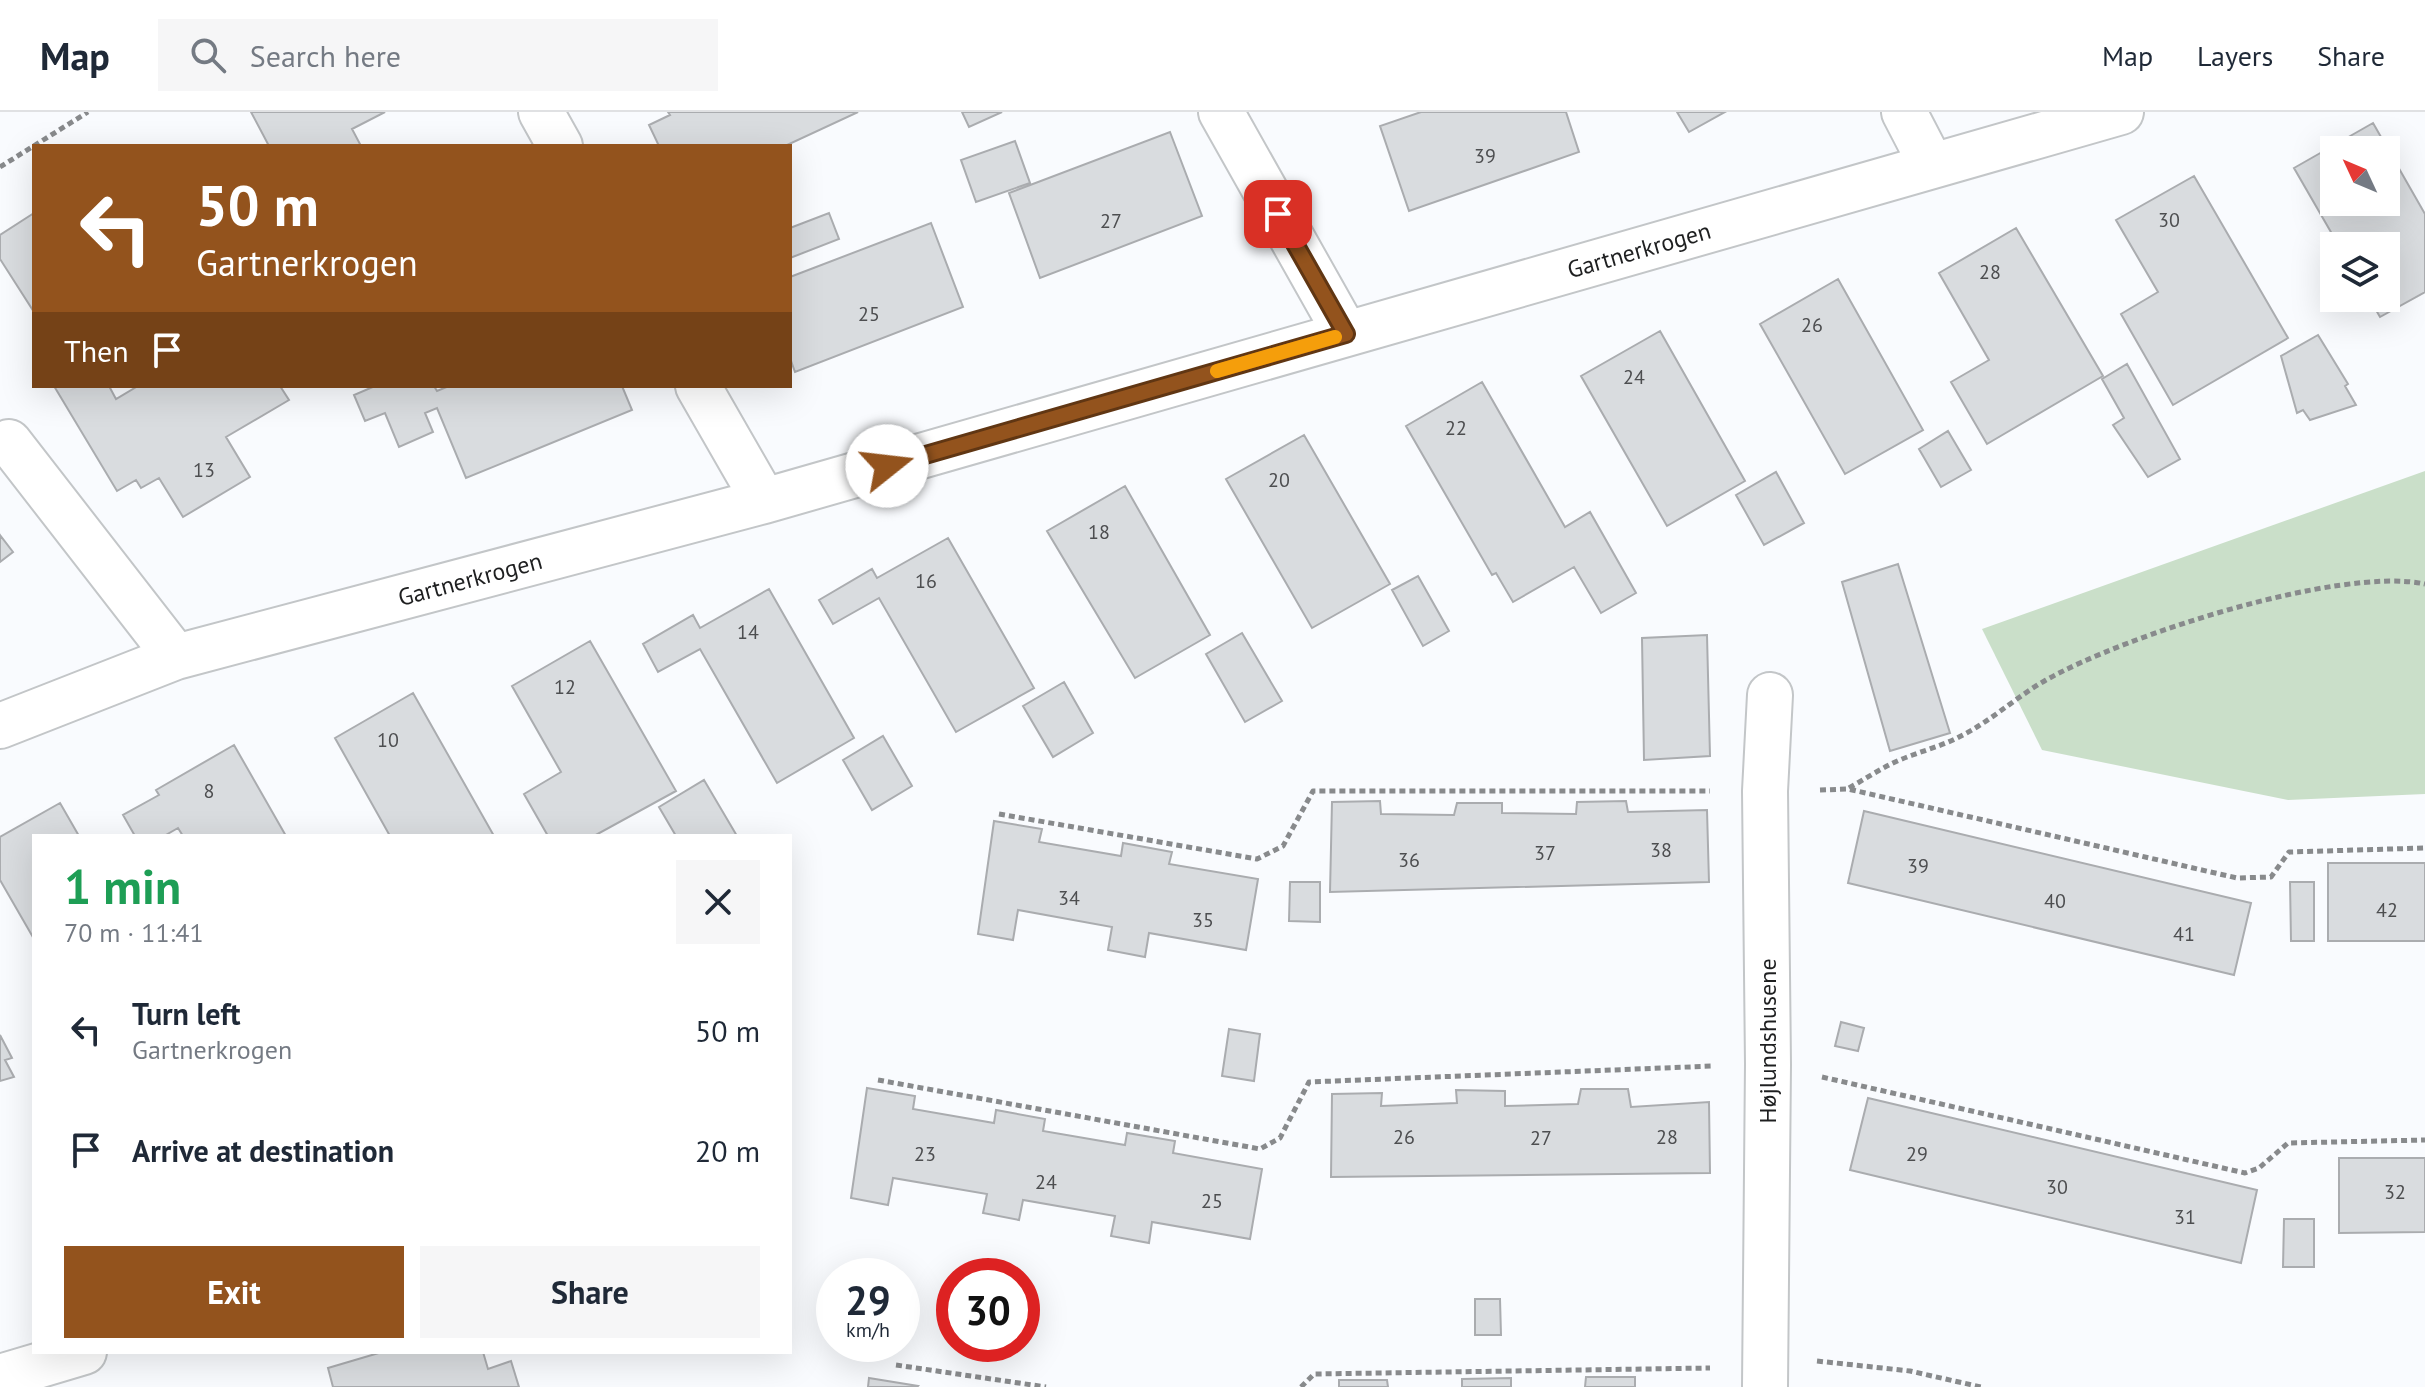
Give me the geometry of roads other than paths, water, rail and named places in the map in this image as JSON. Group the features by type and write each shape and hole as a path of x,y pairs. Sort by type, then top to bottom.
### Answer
{"street":[{"path":"541,112 559,144"},
{"path":"1221,112 1346,334"},
{"path":"1904,112 1932,166"},
{"name":"Gartnerkrogen","path":"0,726 176,657 764,501 2121,112"},
{"path":"699,388 764,501"},
{"path":"9,442 176,657"},
{"name":"Højlundshusene","path":"1765,1371 1768,1064 1765,791 1770,695"},
{"path":"0,1377 77,1354"}]}
